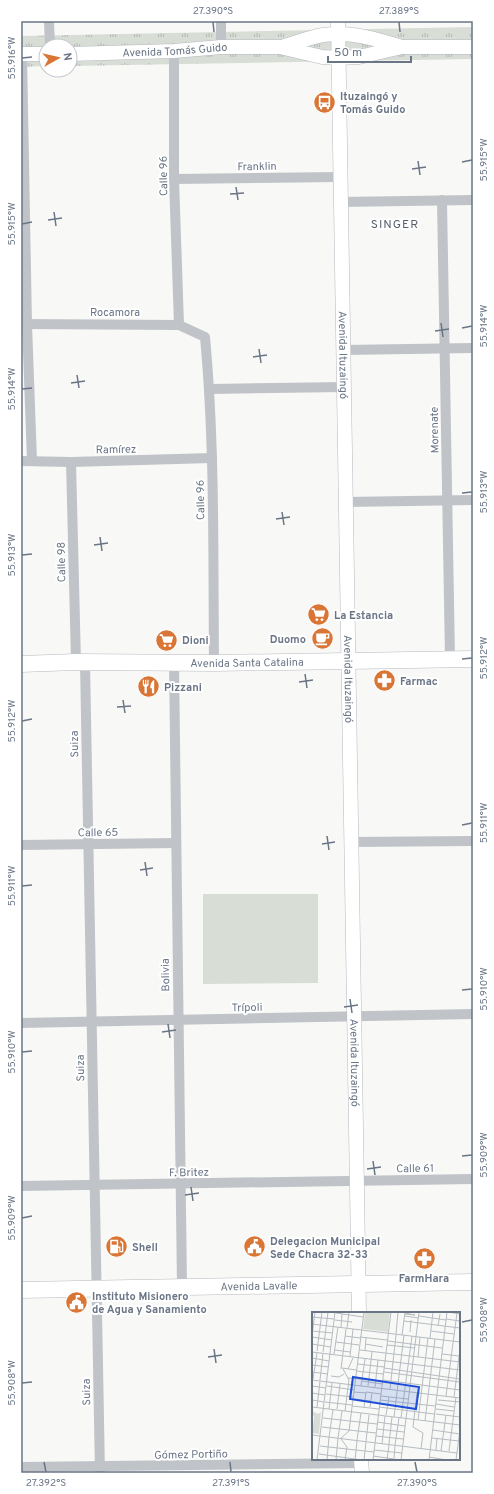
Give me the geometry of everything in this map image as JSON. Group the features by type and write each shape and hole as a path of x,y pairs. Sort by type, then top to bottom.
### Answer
{"main road":[{"name":"Avenida Tomás Guido","path":"280,47 322,35 338,27 402,47"},
{"name":"Avenida Ituzaingó","path":"338,27 359,1312"},
{"name":"Avenida Tomás Guido","path":"78,54 174,51 221,47 280,47 322,57 338,58 359,57 402,47 473,47"},
{"path":"22,54 38,54"},
{"name":"Avenida Santa Catalina","path":"21,664 80,662 214,663 473,659"},
{"name":"Avenida Lavalle","path":"21,1290 473,1282"}],"street":[{"path":"49,21 50,38"},
{"path":"221,21 221,47"},
{"name":"Calle 96","path":"174,51 174,179 179,325"},
{"path":"22,54 24,324 32,461"},
{"name":"Franklin","path":"174,179 340,177"},
{"name":"Morenate","path":"442,200 450,660"},
{"path":"340,202 473,200"},
{"name":"Rocamora","path":"24,324 179,325 205,337"},
{"name":"Calle 96","path":"205,337 210,389 212,458 214,663"},
{"path":"343,350 473,348"},
{"path":"210,389 344,387"},
{"name":"Ramírez","path":"21,461 71,462 212,458"},
{"name":"Calle 98","path":"71,462 80,662"},
{"path":"346,502 473,500"},
{"name":"Suiza","path":"80,662 88,844 100,1470"},
{"name":"Bolivia","path":"174,662 182,1287"},
{"path":"351,842 473,840"},
{"name":"Calle 65","path":"21,845 176,843"},
{"name":"Trípoli","path":"21,1023 473,1014"},
{"name":"Calle 61","path":"357,1181 473,1179"},
{"name":"F. Britez","path":"21,1186 357,1181"},
{"name":"Gómez Portiño","path":"21,1467 100,1470 361,1465"}],"green space":[{"path":"473,27 473,59 78,66 78,38 38,38 38,66 21,67 21,36"},
{"path":"203,894 318,894 318,983 203,984"}],"place":[{"name":"Ituzaingó y Tomás Guido","path":"324,102"},
{"name":"La Estancia","path":"319,615"},
{"name":"Duomo","path":"322,639"},
{"name":"Dioni","path":"167,640"},
{"name":"Farmac","path":"385,681"},
{"name":"Pizzani","path":"149,687"},
{"name":"Shell","path":"116,1247"},
{"name":"Delegacion Municipal Sede Chacra 32-33","path":"254,1247"},
{"name":"FarmHara","path":"424,1258"},
{"name":"Instituto Misionero de Agua y Sanamiento","path":"77,1302"}],"district":[{"name":"SINGER","path":"395,224"}]}
